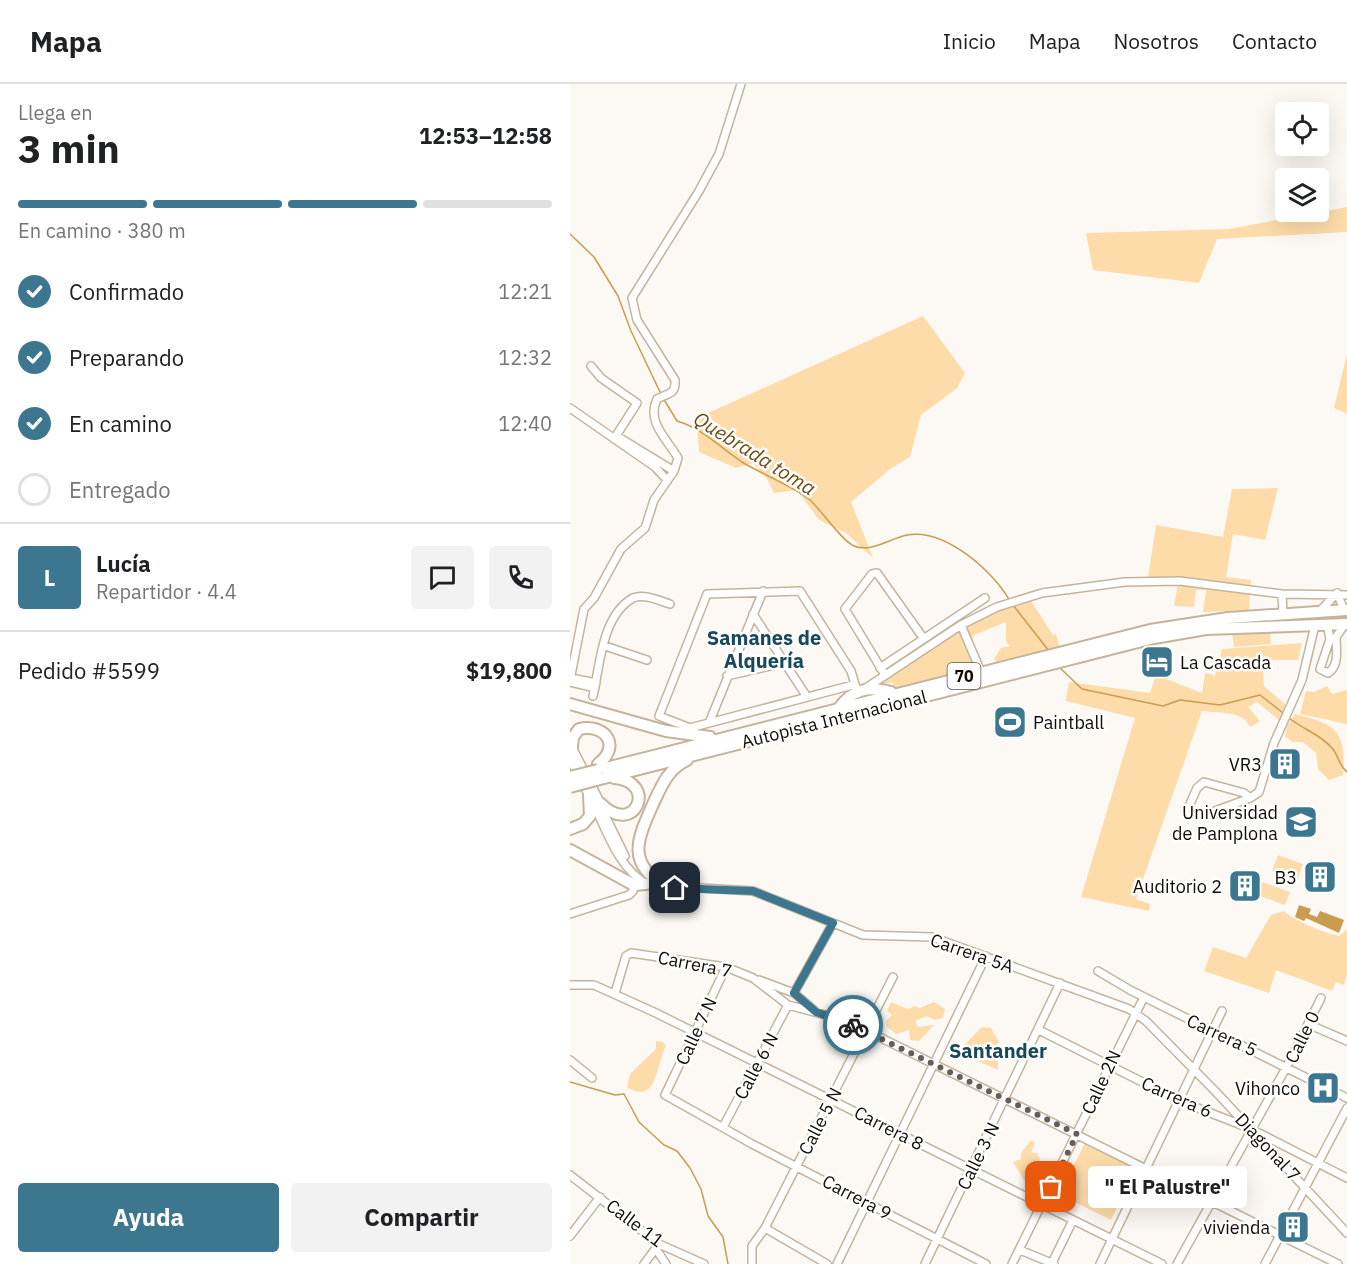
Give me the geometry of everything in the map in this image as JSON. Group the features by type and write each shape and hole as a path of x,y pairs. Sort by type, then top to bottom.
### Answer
{"highway":[{"name":"Autopista Internacional","path":"570,787 602,772 728,736 1167,627 1283,613 1346,610"},
{"name":"Autopista Internacional","path":"572,776 708,750 1154,638 1206,629 1346,624"},
{"path":"839,708 858,688 896,693"},
{"path":"570,704 683,735 728,736"},
{"path":"571,749 573,736 579,729 591,728 602,733 609,739 610,748 602,772 632,783 638,791 638,802 632,812 614,814 600,804"},
{"path":"666,887 643,869 638,854 639,838 670,772 682,762 708,750"},
{"path":"570,829 583,824 590,816 589,795"},
{"path":"570,850 633,884 646,884"}],"main road":[{"path":"571,749 589,795"},
{"path":"571,749 600,804"}],"street":[{"path":"670,603 646,597 633,599 612,619 595,689 570,680 584,609 594,598 621,549 645,528 654,500 674,471 678,459 655,425 654,404 657,399 676,389 675,380 637,320 632,298 699,191 719,154 741,84"},
{"path":"591,366 601,378 637,403 613,436"},
{"path":"570,408 639,453 674,471"},
{"path":"639,453 667,480"},
{"path":"885,675 845,609 872,574 877,573 924,639"},
{"path":"858,688 851,671 802,593 796,590 707,594 659,713 660,719 686,728 807,697 858,688 885,675 961,626 997,607 1042,593 1125,582 1180,581 1282,594 1338,591 1347,594"},
{"path":"709,723 762,591"},
{"path":"1338,591 1346,610"},
{"path":"1320,611 1338,591"},
{"path":"1282,594 1283,613"},
{"path":"880,668 985,598"},
{"path":"753,614 807,697"},
{"path":"1327,624 1333,643 1346,624"},
{"path":"1250,798 1244,793 1204,782 1197,788 1186,813 1207,814 1250,798 1260,789 1274,743 1302,680 1315,625"},
{"path":"961,626 981,672"},
{"path":"605,646 647,660"},
{"path":"727,676 783,663"},
{"path":"589,795 622,860 646,884"},
{"name":"Carrera 5A","path":"600,804 632,867 649,881 666,887"},
{"path":"570,921 573,913 632,894 633,884"},
{"name":"Carrera 5A","path":"646,884 753,891 874,937 932,937 1135,1012"},
{"path":"794,993 833,923"},
{"name":"Carrera 7","path":"615,993 627,956 631,953 726,967 753,978 788,1005 816,1012 865,1030 1338,1264"},
{"path":"837,1264 935,1066 986,956"},
{"name":"Calle 7 N","path":"665,1095 697,1033 726,967"},
{"name":"Carrera 5","path":"1098,971 1144,997 1287,1066 1347,1098"},
{"name":"Calle 5 N","path":"752,1264 752,1246 765,1228 797,1167 893,976"},
{"path":"753,978 794,993 816,1012"},
{"name":"Calle 3 N","path":"924,1264 1060,983"},
{"name":"Carrera 8","path":"570,985 594,986 615,993 1162,1264"},
{"name":"Calle 2N","path":"1012,1264 1144,997"},
{"name":"Calle 0","path":"1177,1264 1287,1066 1321,998"},
{"name":"Calle 6 N","path":"723,1127 760,1063 788,1005"},
{"path":"1100,1264 1222,1011"},
{"name":"Diagonal 7","path":"1135,1012 1251,1129 1347,1233"},
{"path":"1308,1024 1347,1041"},
{"name":"Carrera 6","path":"1039,1030 1180,1101 1251,1129 1347,1178"},
{"path":"570,1059 592,1078"},
{"name":"Carrera 9","path":"665,1095 797,1167 986,1264"},
{"path":"1265,1264 1347,1108"},
{"name":"Calle 11","path":"570,1175 658,1246 703,1263"},
{"path":"570,1236 600,1197"},
{"path":"1020,1250 1053,1263 1073,1220"},
{"path":"765,1228 827,1264"},
{"path":"644,1264 658,1246"},
{"name":"Calle 11","path":"658,1246 666,1264"}],"shaded area":[{"path":"1347,207 1347,232 1217,239 1199,283 1093,270 1086,233 1229,229 1275,220 1329,222 1329,210"},
{"path":"923,316 965,373 957,388 921,415 910,457 890,469 851,502 873,558 846,533 819,520 797,490 774,493 767,479 753,463 736,468 699,452 697,418"},
{"path":"1347,354 1347,414 1334,408"},
{"path":"1278,488 1265,540 1233,534 1226,577 1251,580 1249,610 1203,612 1206,590 1196,590 1194,607 1174,606 1178,583 1225,590 1225,585 1148,577 1156,525 1223,537 1232,489"},
{"path":"1029,598 1053,635 1056,634 1060,648 997,663 994,659 1001,648 1010,646 1006,641 1006,622 974,635 971,641 963,626 995,609"},
{"path":"962,630 976,667 895,691 892,682 885,684 886,689 876,686"},
{"path":"1270,632 1271,644 1234,647 1232,633"},
{"path":"1302,643 1298,660 1262,660 1264,686 1288,707 1280,721 1257,702 1248,707 1260,721 1251,727 1236,715 1202,711 1136,899 1150,904 1149,911 1081,897 1135,718 1066,701 1069,682 1150,693 1156,675 1202,693 1205,673 1214,675 1214,679 1222,649"},
{"path":"1327,686 1332,694 1347,690 1347,724 1300,714 1306,691 1314,692"},
{"path":"1295,714 1319,721 1335,731 1343,747 1343,775 1329,780 1318,769 1316,753 1303,742 1293,742 1285,737 1287,726"},
{"path":"1278,855 1303,864 1297,880 1272,871"},
{"path":"1262,882 1290,892 1285,905 1257,895"},
{"path":"1299,905 1311,909 1309,914 1317,917 1320,911 1344,920 1339,933 1306,918 1304,921 1295,917"},
{"path":"1284,911 1302,923 1339,936 1347,929 1347,975 1344,985 1336,982 1332,991 1276,970 1269,993 1204,971 1213,947 1246,958 1271,915"},
{"path":"891,1002 908,1009 915,1006 920,1008 934,1002 945,1009 943,1018 935,1020 927,1016 915,1021 918,1027 934,1025 919,1041 910,1040 909,1030 896,1034 887,1027 886,1021 892,1015 887,1011"},
{"path":"982,1027 991,1028 999,1042 991,1057 998,1060 998,1070 957,1052"},
{"path":"656,1041 663,1042 666,1046 654,1080 645,1091 637,1092 627,1087 630,1074 656,1049"},
{"path":"1031,1140 1035,1143 1031,1153 1037,1153 1040,1159 1038,1165 1026,1170 1029,1178 1024,1180 1013,1162 1021,1159 1021,1153"},
{"path":"1086,1141 1137,1166 1111,1220 1059,1194"}],"waterway":[{"name":"Quebrada toma","path":"570,234 594,257 618,296 631,331 661,394"},
{"name":"Quebrada toma","path":"663,398 677,421 695,428 742,462 810,500 854,546 867,548 907,535 937,538 952,545 980,565 1010,601"},
{"name":"Quebrada toma","path":"1013,605 1049,651"},
{"name":"Quebrada toma","path":"1059,667 1082,689 1163,706 1180,700 1220,705 1260,695 1283,713"},
{"name":"Quebrada toma","path":"1289,718 1327,743 1347,772"},
{"path":"570,1082 615,1095 624,1094 639,1122 664,1145 677,1151 690,1168 701,1189 708,1216 723,1237 728,1264"}],"way so far":[{"path":"853,1025 1077,1134 1051,1187"}],"place":[{"name":"La Cascada","path":"1157,662"},
{"name":"Paintball","path":"1010,722"},
{"name":"VR3","path":"1285,764"},
{"name":"Universidad de Pamplona","path":"1301,822"},
{"name":"B3","path":"1320,877"},
{"name":"Auditorio 2","path":"1245,886"},
{"name":"Vihonco","path":"1323,1088"},
{"name":"\" El Palustre\"","path":"1051,1187"},
{"name":"vivienda","path":"1293,1227"}],"district":[{"name":"Samanes de Alquería","path":"764,648"},
{"name":"Santander","path":"998,1050"}],"route":[{"path":"675,888 729,888 753,891 773,897 833,923 794,993 816,1012 853,1025"}]}
